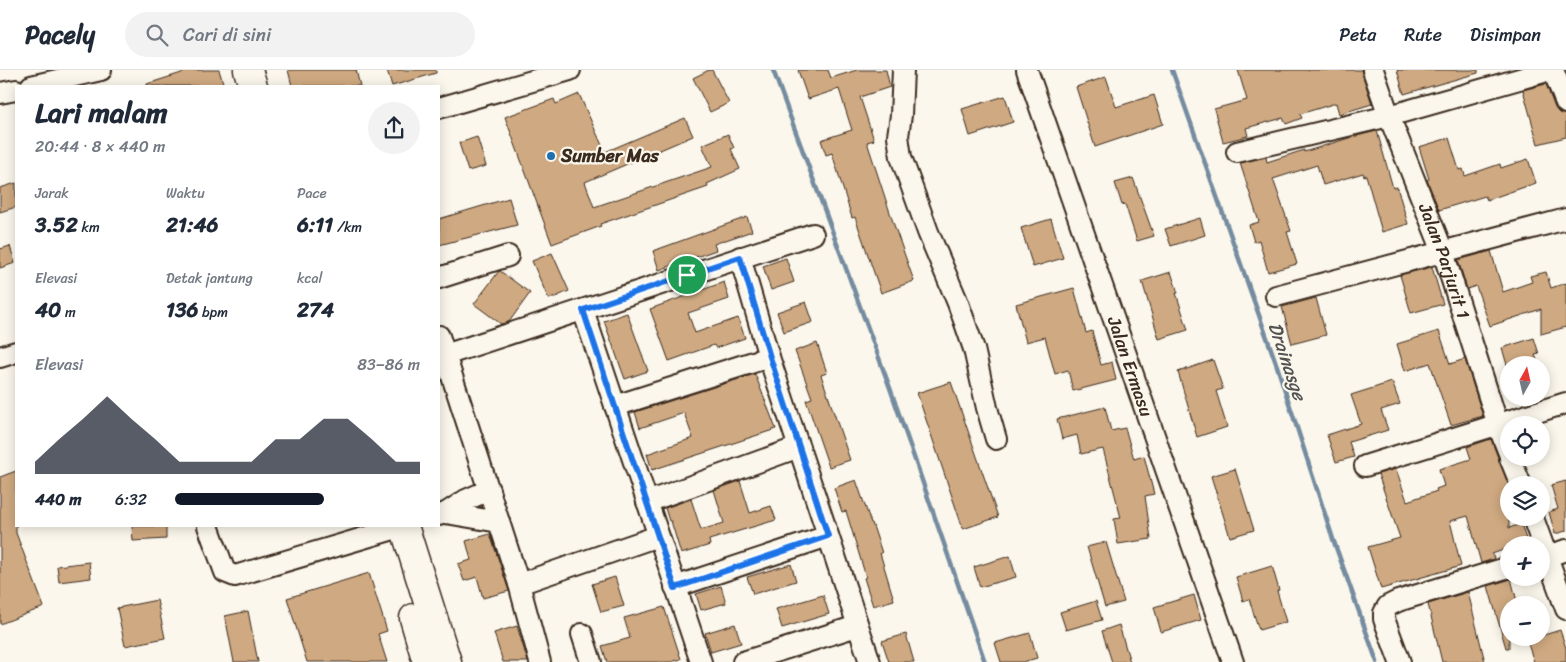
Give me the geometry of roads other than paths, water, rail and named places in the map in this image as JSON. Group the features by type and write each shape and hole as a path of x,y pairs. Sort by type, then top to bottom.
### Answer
{"highway":[{"path":"248,70 253,85"},
{"path":"266,70 271,85"},
{"path":"396,528 427,662"},
{"path":"396,528 447,662"}],"street":[{"path":"35,85 101,70"},
{"path":"440,108 570,70"},
{"path":"903,70 898,136 901,157 974,349 996,439"},
{"name":"Jalan Ermasu","path":"1027,70 1233,662"},
{"name":"Jalan Parjurit 1","path":"1373,70 1389,116 1443,252 1500,430"},
{"path":"1237,152 1389,116 1552,70 1566,103"},
{"path":"0,93 15,90"},
{"path":"1276,296 1566,219"},
{"path":"445,355 813,234"},
{"path":"440,278 508,256"},
{"path":"740,257 770,357 870,662"},
{"path":"583,310 701,662"},
{"path":"440,339 519,584 540,662"},
{"path":"0,357 15,352"},
{"path":"615,406 770,357"},
{"path":"1365,466 1566,403"},
{"path":"647,502 799,447"},
{"path":"442,514 466,500 489,490"},
{"path":"442,514 499,522"},
{"path":"1537,526 1551,554 1566,609"},
{"path":"208,527 225,572 235,576 396,528"},
{"path":"519,584 658,536"},
{"path":"675,588 828,536"},
{"path":"1400,662 1384,619 1384,613 1388,606 1407,598 1500,570"},
{"path":"743,662 857,626"},
{"path":"582,634 591,662"}],"waterway":[{"path":"773,70 890,388 985,662"},
{"name":"Drainasge","path":"1172,70 1277,366 1333,539 1377,662"}],"place":[{"name":"Sumber Mas","path":"551,156"}]}
